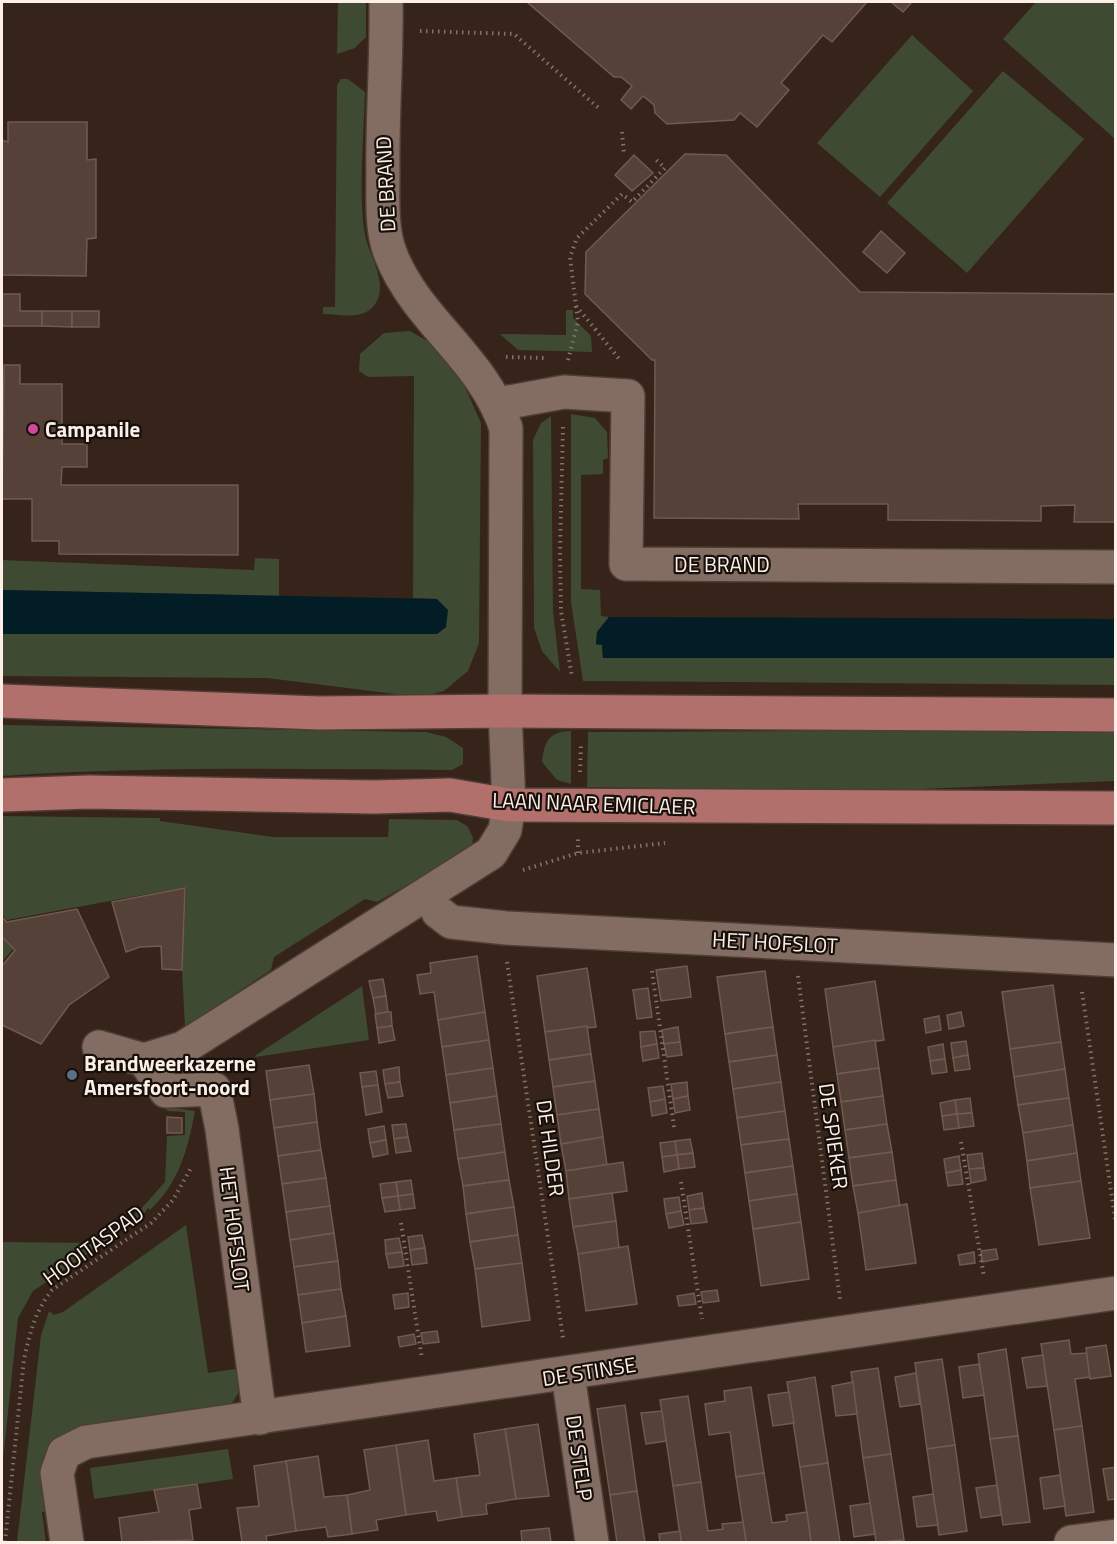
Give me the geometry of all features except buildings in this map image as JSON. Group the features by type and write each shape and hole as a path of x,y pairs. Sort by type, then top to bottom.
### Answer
{"main road":[{"path":"2,702 320,713 505,711 1116,715"},
{"name":"LAAN NAAR EMICLAER","path":"2,795 89,792 450,795 509,805 1116,808"}],"street":[{"name":"DE BRAND","path":"144,1060 183,1048 491,854 505,830 509,805 505,711 506,428 498,404 482,378 414,295 390,255 383,207 386,2"},
{"name":"DE BRAND","path":"498,404 564,392 627,396 626,564 1116,567"},
{"name":"HET HOFSLOT","path":"438,912 451,922 501,927 1116,960"},
{"path":"99,1047 144,1060"},
{"name":"HET HOFSLOT","path":"144,1060 166,1091 214,1089 222,1129 260,1418"},
{"name":"DE STINSE","path":"67,1542 57,1473 64,1454 86,1442 1116,1293"},
{"name":"DE STELP","path":"568,1374 592,1542"},
{"path":"1071,1542 1116,1536"}],"path":[{"path":"415,30 514,34 601,110"},
{"path":"622,132 624,154"},
{"path":"571,351 578,322 570,257 577,238 622,194 632,202 665,168 656,160"},
{"path":"576,306 620,360 628,365"},
{"path":"500,350 507,357 575,359"},
{"path":"568,359 564,392 560,552 561,611 575,713 581,735 578,853"},
{"path":"611,360 620,360"},
{"name":"DE HILDER","path":"501,927 568,1374"},
{"path":"647,935 674,1127"},
{"name":"DE SPIEKER","path":"793,943 845,1332"},
{"path":"1077,959 1116,1226"},
{"path":"961,1142 990,1311"},
{"name":"HOOITASPAD","path":"5,1542 24,1359 30,1332 40,1306 52,1290 151,1223 173,1200 192,1166"},
{"path":"681,1182 707,1352"},
{"path":"401,1223 428,1394"}],"green space":[{"path":"338,2 366,2 366,37 355,48 337,54"},
{"path":"1036,2 1115,2 1115,139 1003,39"},
{"path":"912,35 973,91 880,197 817,143"},
{"path":"1003,71 1084,139 967,273 887,203"},
{"path":"341,79 348,79 365,92 363,219 367,243 380,285 380,293 372,308 367,312 353,315 323,314 323,307 335,307 337,85"},
{"path":"566,310 573,310 573,318 591,336 592,352 518,350 500,334 566,335"},
{"path":"410,331 431,343 461,378 481,423 479,643 468,671 444,691 429,695 395,694 267,678 2,676 2,634 437,634 446,627 437,599 413,598 414,376 368,377 359,371 360,354 384,333"},
{"path":"571,414 595,418 607,432 608,458 603,460 603,474 581,475 581,589 600,590 601,616 609,617 597,632 596,644 602,645 603,658 1115,658 1115,685 583,681 571,602"},
{"path":"551,416 553,611 560,672 542,651 534,628 533,440 541,423"},
{"path":"255,558 279,559 279,596 2,590 2,560 254,570"},
{"path":"2,725 426,732 446,737 463,748 463,764 452,770 171,769 2,776"},
{"path":"1115,730 1115,781 872,791 587,787 588,732"},
{"path":"571,731 571,784 557,780 542,762 544,749 549,739 557,733"},
{"path":"2,816 160,818 160,821 273,837 388,837 389,819 457,820 467,826 473,837 472,848 464,853 377,902 365,899 274,957 271,970 185,1027 182,970 186,887 7,920 2,915"},
{"path":"2,938 13,949 2,962"},
{"path":"362,986 369,1040 255,1057 256,1055"},
{"path":"167,1107 195,1111 181,1165 160,1200 150,1210 148,1208 143,1215 73,1264 71,1262 67,1268 33,1291 18,1318 2,1469 2,1242 93,1243 139,1211 165,1182 167,1136 185,1135 185,1112 167,1111"},
{"path":"186,1225 208,1373 242,1368 242,1384 239,1392 230,1405 51,1446 44,1458 43,1468 50,1510 42,1512 46,1542 17,1542 41,1335 49,1311 54,1315 63,1312"},
{"path":"228,1449 233,1479 94,1499 90,1468"}],"water":[{"path":"2,590 437,599 448,610 446,627 437,634 2,634"},
{"path":"609,617 1115,619 1115,658 603,658 602,645 596,644 597,632"}],"place":[{"name":"Campanile","path":"33,429"},
{"name":"Brandweerkazerne Amersfoort-noord","path":"72,1075"}]}
